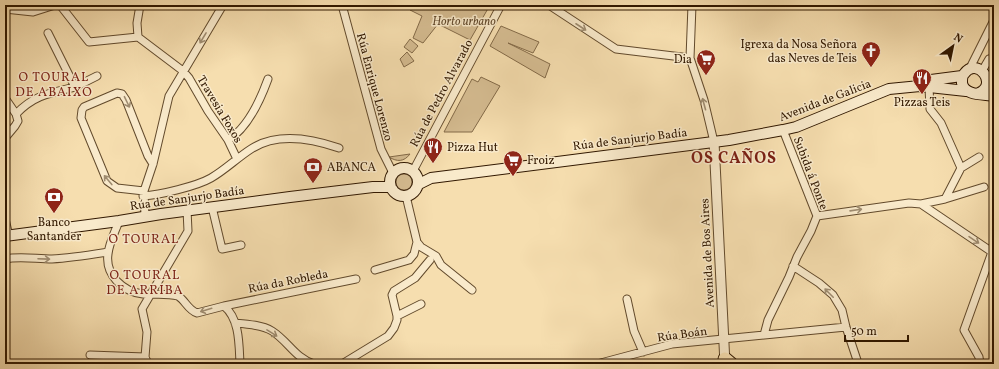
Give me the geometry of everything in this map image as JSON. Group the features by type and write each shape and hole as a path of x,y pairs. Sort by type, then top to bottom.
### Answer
{"main road":[{"path":"979,93 987,88 992,82 988,76 973,71 962,83 966,90 972,93 994,96"},
{"name":"Avenida de Galicia","path":"925,86 932,80 973,71"},
{"name":"Avenida de Galicia","path":"714,142 783,130 889,90 925,86 966,90"},
{"name":"Rúa de Sanjurjo Badía","path":"7,236 187,210 373,187 391,179 396,170 404,168 416,176 431,178 714,142"},
{"name":"Rúa de Sanjurjo Badía","path":"406,196 415,192 416,176"},
{"path":"391,179 397,194 406,196"}],"street":[{"path":"5,9 33,12 55,5"},
{"path":"60,5 89,42 138,37 137,23 140,5"},
{"path":"145,216 144,193 170,96 222,5"},
{"name":"Rúa Enrique Lorenzo","path":"342,5 381,149 391,179"},
{"name":"Rúa de Pedro Alvarado","path":"416,176 501,5"},
{"path":"548,5 616,49 690,58"},
{"path":"692,5 690,58 704,100 714,142"},
{"path":"973,71 982,43 994,20"},
{"path":"48,33 75,87"},
{"name":"Travesia Foxos","path":"138,37 183,71 189,78 208,111 228,140 236,159"},
{"path":"973,71 989,59 994,58"},
{"path":"16,114 25,105 45,94 75,87 97,76"},
{"path":"228,140 236,135 258,105 268,80"},
{"path":"925,86 930,110 941,123 961,168"},
{"path":"152,164 126,100 122,94 117,93 84,107 81,118 107,181 117,188 156,195 197,184 211,178 252,149 272,140 295,138 316,140 339,148"},
{"path":"5,98 16,114 18,121 5,138"},
{"name":"Subida á Ponte","path":"764,334 768,320 817,216 783,130"},
{"name":"Avenida de Bos Aires","path":"714,142 724,339 727,362"},
{"path":"945,199 961,168 979,157"},
{"path":"817,216 909,203 921,204 945,199 984,187"},
{"path":"406,196 417,242 421,247 436,256 441,265 472,290"},
{"path":"921,204 993,252 964,330 979,357 980,364"},
{"path":"212,207 222,249 241,245"},
{"path":"90,355 147,361 147,332 142,309 188,231 187,210"},
{"path":"5,219 7,236"},
{"name":"Rúa da Robleda","path":"118,221 108,252 110,272 118,283 132,291 139,293 178,296 182,298 191,310 197,313 356,279"},
{"path":"375,270 408,260 414,254 417,242"},
{"path":"5,259 13,257 51,259 75,258 108,252"},
{"path":"342,364 388,336 394,328 397,320 392,295 394,291 416,278 430,260"},
{"path":"793,266 819,283 832,295 842,310 858,363 862,364"},
{"name":"Rúa Boán","path":"627,298 634,331 643,352"},
{"path":"397,316 421,304"},
{"path":"224,306 231,312 235,323 239,341 240,364"},
{"path":"235,323 256,326 271,331 296,354 314,364"},
{"name":"Rúa Boán","path":"597,364 672,344 846,327"}],"green space":[{"name":"Horto urbano","path":"412,5 490,5 470,40 438,24 423,43 413,38 422,16 410,10"},
{"path":"501,26 539,42 533,53 508,43 550,64 545,78 490,46"},
{"path":"410,39 418,46 412,53 404,47"},
{"path":"407,52 414,61 404,67 400,59"},
{"path":"481,77 500,86 472,132 444,132 472,79 478,82"},
{"path":"410,154 403,160 395,160 389,157"},
{"path":"401,174 407,174 412,179 410,188 407,190 401,190 396,185 396,179"}],"place":[{"name":"Igrexa da Nosa Señora das Neves de Teis","path":"871,68"},
{"name":"Dia","path":"706,76"},
{"name":"Pizzas Teis","path":"922,95"},
{"name":"Pizza Hut","path":"433,164"},
{"name":"Froiz","path":"513,177"},
{"name":"ABANCA","path":"313,184"},
{"name":"Banco Santander","path":"54,214"}],"district":[{"name":"O TOURAL DE ABAIXO","path":"54,84"},
{"name":"OS CAÑOS","path":"734,157"},
{"name":"O TOURAL","path":"144,238"},
{"name":"O TOURAL DE ARRIBA","path":"145,282"}]}
